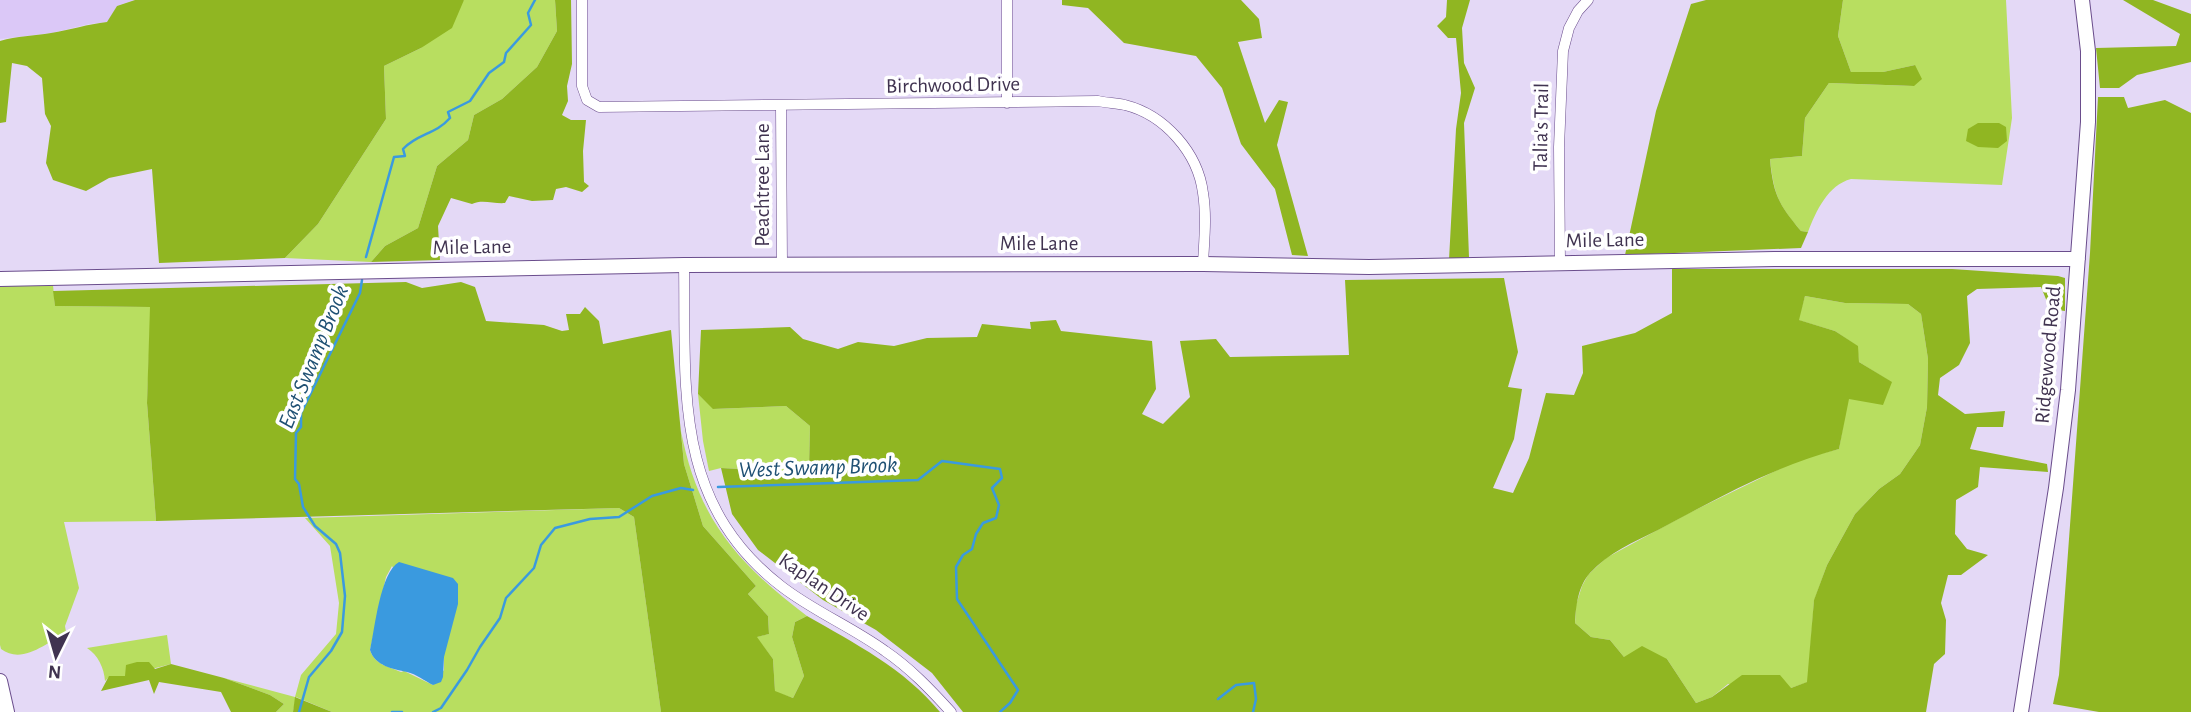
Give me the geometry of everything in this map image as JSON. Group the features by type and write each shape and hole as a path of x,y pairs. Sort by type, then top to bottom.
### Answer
{"street":[{"name":"Birchwood Drive","path":"582,0 582,86 587,100 599,107 1098,102 1125,105 1144,112 1175,135 1198,170 1205,213 1203,264"},
{"path":"1007,0 1007,103"},
{"name":"Talia's Trail","path":"1560,262 1559,147 1563,51 1569,28 1588,0"},
{"name":"Ridgewood Road","path":"2021,712 2068,390 2088,122 2088,51 2082,0"},
{"name":"Peachtree Lane","path":"781,107 782,264"},
{"name":"Mile Lane","path":"0,279 782,264 1203,264 1369,267 1914,257 2078,258"},
{"name":"Kaplan Drive","path":"684,265 688,423 701,478 722,522 745,552 781,586 822,614 884,650 919,677 951,712"},
{"path":"0,681 7,712"}],"shaded area":[{"path":"0,0 135,0 117,6 108,22 52,33 0,39"}],"green space":[{"path":"135,0 464,0 452,28 421,48 384,66 386,119 318,224 285,258 159,263 152,169 109,178 86,191 53,180 46,163 51,126 45,114 42,78 27,66 12,63 6,122 0,123 0,41 107,22 117,6"},
{"path":"464,0 555,0 557,31 537,67 502,99 474,115 468,140 437,166 418,228 385,246 371,262 285,258 318,224 386,119 384,66 421,48"},
{"path":"555,0 571,0 572,64 567,86 568,101 562,115 571,120 586,120 584,182 589,186 582,192 566,187 556,189 553,200 532,201 509,196 505,203 472,204 451,198 438,226 440,260 371,262 385,246 418,228 437,166 468,140 474,115 502,99 537,67 557,31"},
{"path":"1062,0 1241,0 1259,19 1262,38 1238,42 1265,123 1279,100 1288,102 1277,145 1308,256 1292,255 1275,189 1241,144 1222,88 1196,56 1124,43 1088,8 1062,5"},
{"path":"1447,0 1470,0 1462,28 1464,63 1475,88 1464,123 1469,257 1449,260 1456,129 1461,93 1456,38 1448,38 1437,26 1446,17"},
{"path":"1706,0 1843,0 1838,36 1851,72 1883,72 1915,65 1922,79 1914,86 1829,83 1805,118 1802,156 1770,159 1775,190 1782,206 1801,231 1808,232 1801,248 1625,255 1656,111 1691,4"},
{"path":"1843,0 2006,0 2012,118 2002,185 1851,179 1829,193 1808,232 1801,231 1778,198 1770,159 1802,156 1805,118 1829,83 1913,86 1915,65 1883,72 1851,72 1838,36"},
{"path":"2123,0 2153,0 2191,14 2191,62 2137,75 2119,88 2100,88 2096,48 2176,46 2180,34"},
{"path":"2098,97 2124,97 2128,108 2165,100 2191,113 2191,712 2099,712 2053,704 2059,675 2090,253"},
{"path":"1978,123 1999,123 2006,127 2007,141 1998,148 1978,147 1966,141 1968,129"},
{"path":"1672,269 1952,269 2065,278 2065,311 2050,309 2041,287 1977,289 1967,296 1970,343 1959,365 1940,378 1938,395 1965,414 2005,411 2003,427 1977,427 1970,449 2047,464 2048,472 1980,467 1978,487 1956,500 1955,534 1967,549 1988,555 1961,575 1948,575 1941,603 1946,620 1945,654 1934,664 1926,712 963,712 932,673 876,630 823,600 758,550 732,514 721,468 800,472 809,467 810,426 786,406 713,409 698,394 701,330 790,327 803,339 838,349 858,342 894,346 927,338 977,337 982,324 1031,329 1030,322 1056,320 1061,331 1152,341 1156,389 1142,414 1163,424 1190,397 1180,341 1216,339 1230,357 1349,355 1345,280 1504,278 1518,352 1508,387 1522,389 1514,439 1493,488 1513,493 1529,458 1546,393 1574,395 1583,373 1582,346 1635,333 1672,313","holes":["1805,296 1845,303 1908,304 1921,314 1928,359 1927,407 1920,445 1900,474 1879,489 1855,514 1827,565 1814,600 1807,682 1791,688 1780,675 1742,675 1712,697 1696,703 1667,659 1642,646 1624,657 1610,640 1591,637 1575,623 1580,590 1597,566 1631,544 1769,474 1839,449 1849,399 1883,405 1892,382 1859,362 1858,346 1835,331 1799,320"]},
{"path":"406,282 422,288 461,282 475,287 486,321 544,325 562,331 569,330 566,314 580,314 585,307 599,321 603,344 671,330 684,464 703,526 756,586 748,594 768,616 769,634 757,637 773,659 775,691 793,698 804,676 792,637 795,622 807,616 895,670 940,712 661,712 634,517 619,508 156,521 147,403 150,307 55,306 53,291"},
{"path":"53,285 55,306 151,307 147,403 156,521 64,522 79,588 65,626 66,632 34,651 17,655 1,649 0,645 0,286"},
{"path":"1805,296 1845,303 1908,304 1921,314 1928,359 1927,407 1920,445 1900,474 1879,489 1855,514 1827,565 1814,601 1808,682 1791,688 1728,684 1712,697 1696,703 1667,659 1624,657 1610,640 1591,637 1575,623 1576,605 1588,575 1606,558 1689,513 1800,459 1839,449 1848,398 1891,382 1859,362 1857,346 1835,331 1798,320"},
{"path":"698,394 714,409 786,406 810,426 809,467 800,472 721,468 709,471"},
{"path":"681,431 698,490 724,537 760,577 807,616 795,622 792,637 804,676 793,698 775,692 773,659 756,637 769,634 768,616 748,594 756,586 703,526 684,464"},
{"path":"619,508 634,517 661,712 332,712 296,697 293,712 276,712 284,704 270,695 224,678 295,697 301,675 336,634 339,603 330,546 305,518","holes":["392,566 444,657 444,670 433,685 382,664 372,655 370,650 386,577"]},
{"path":"167,635 171,664 125,676 110,676 105,681 100,662 87,648"},
{"path":"149,662 155,669 171,664 224,678 270,695 284,704 276,712 231,712 221,692 159,682 154,694 149,680 101,691 109,676 125,676 126,665"},
{"path":"295,697 332,712 293,712"}],"water":[{"path":"399,562 453,578 458,584 458,604 444,657 443,677 441,682 433,685 414,674 380,663 370,650 383,589 387,577"}],"waterway":[{"name":"East Swamp Brook","path":"366,257 394,157 405,156 403,149 444,124 450,118 448,112 470,101 489,73 504,62 506,53 531,25 528,13 535,0"},
{"name":"East Swamp Brook","path":"299,712 309,677 331,651 342,632 345,596 340,553 336,544 315,526 303,507 299,484 295,479 296,433 301,427 301,413 360,293 362,280"},
{"name":"West Swamp Brook","path":"718,487 918,480 942,461 1000,469 1002,478 992,488 999,505 996,518 983,523 976,534 972,549 963,555 956,567 957,599 1018,690 1000,712"},
{"name":"West Swamp Brook","path":"433,712 441,708 467,670 500,618 506,598 534,568 541,545 555,528 590,519 619,517 652,496 681,488 693,490"},
{"name":"West Swamp Brook","path":"1218,699 1236,685 1254,683 1256,699 1253,712"},
{"name":"West Swamp Brook","path":"392,712 402,712"}]}
